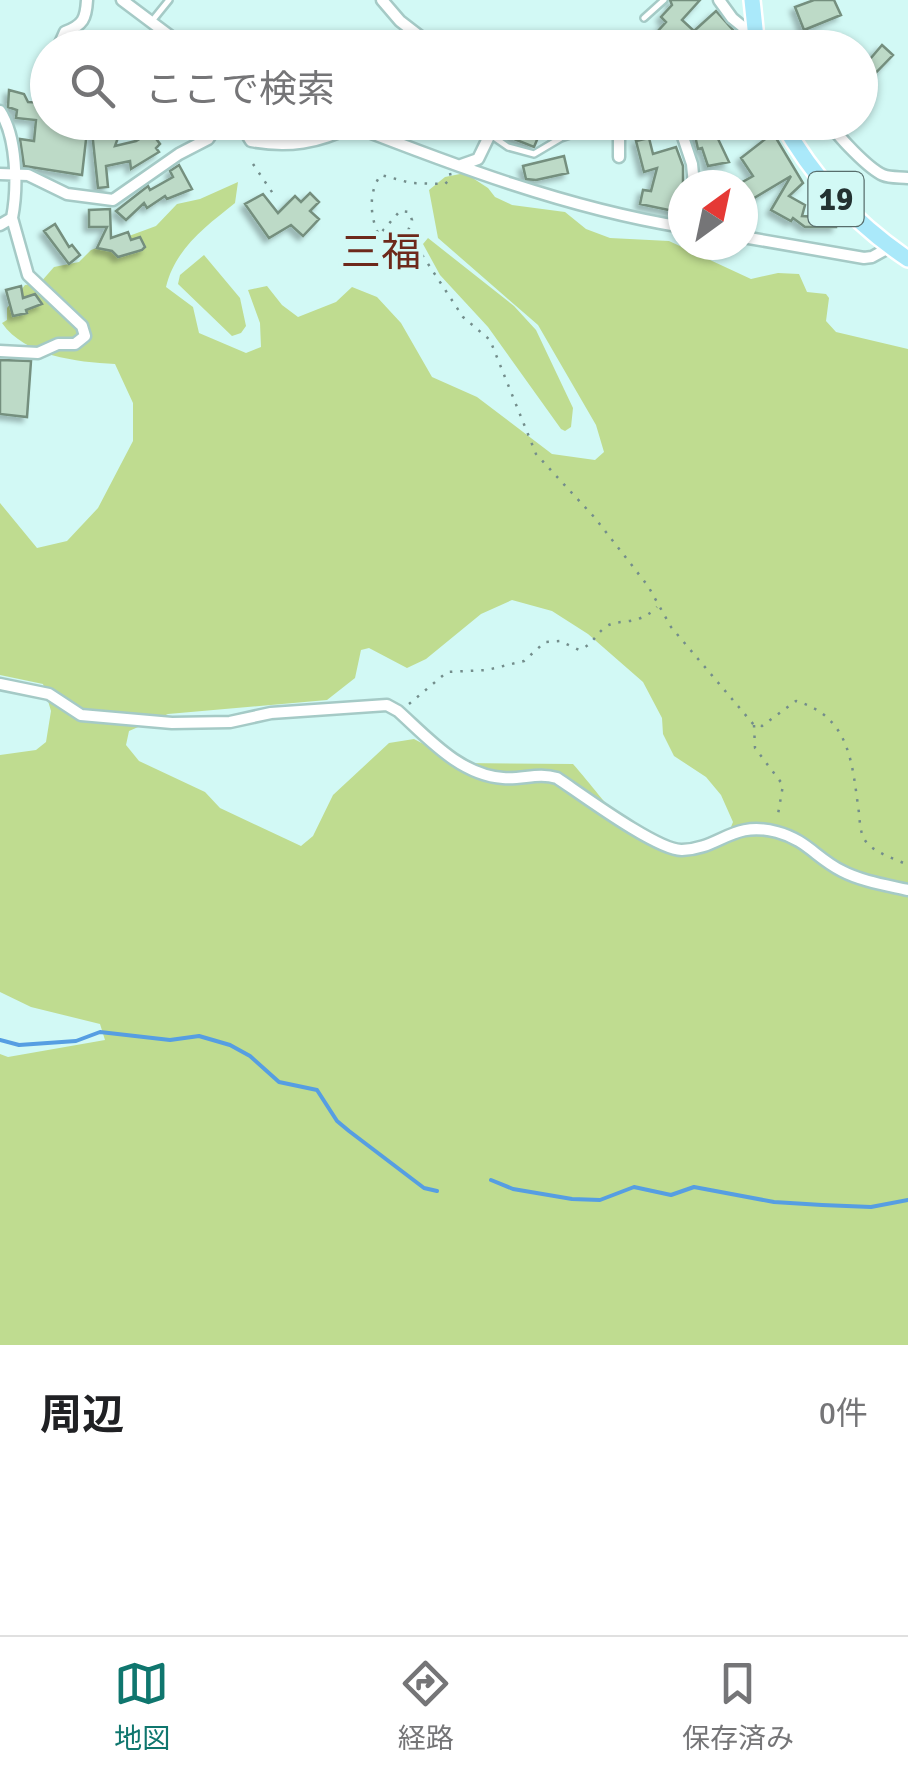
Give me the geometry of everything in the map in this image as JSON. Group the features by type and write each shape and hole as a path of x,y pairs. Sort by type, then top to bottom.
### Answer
{"main road":[{"path":"752,0 755,30"},
{"name":"19","path":"794,140 822,184 864,228 908,259"}],"street":[{"path":"71,30 84,21 87,0"},
{"path":"122,0 136,4 163,30"},
{"path":"382,0 412,30"},
{"path":"719,0 744,30"},
{"path":"0,112 13,138 12,218 28,275 82,326 84,336 75,344 58,344 38,353 0,351"},
{"path":"0,174 39,179 66,194 112,200 206,140"},
{"path":"250,140 291,145 316,140"},
{"path":"392,140 584,206 668,225"},
{"path":"460,165 478,159 489,140"},
{"path":"618,140 618,156"},
{"path":"684,140 693,170"},
{"path":"842,140 882,175 908,178"},
{"path":"0,225 12,218"},
{"path":"758,240 864,258 890,247"},
{"path":"0,684 50,694 81,715 172,723 230,722 272,713 387,705 466,768 505,778 542,774 557,778 641,833 678,851 704,846 739,829 773,830 802,840 824,861 845,873 908,890"}],"lane":[{"path":"152,21 170,0"},
{"path":"644,18 664,0"},
{"path":"496,140 514,150 534,154 557,140"}],"path":[{"path":"253,164 276,198"},
{"path":"443,171 452,178 445,184 411,183 381,175 375,182 371,207 379,236 400,210 409,212 412,220 408,231 413,242 463,317 490,340 536,454 595,518 648,586 671,627 754,724 762,726 796,702 814,706 832,719 852,760 862,832 868,843 908,865"},
{"path":"398,711 447,672 487,670 524,661 545,642 560,641 579,650 605,627 617,622 631,623 648,616 658,606"},
{"path":"754,724 755,748 783,786 773,830"}],"green space":[{"path":"465,173 512,205 565,212 586,229 610,238 668,241 668,260 710,260 751,279 778,273 799,274 807,292 826,294 829,298 826,321 836,332 908,349 908,1345 0,1345 0,1054 8,1057 105,1040 100,1024 31,1007 0,992 0,755 36,750 46,742 51,711 43,684 0,675 0,503 37,548 67,541 98,508 133,441 133,403 115,364 68,359 24,343 2,323 7,320 7,308 25,285 40,283 54,267 79,262 91,250 156,226 177,204 200,199 238,182 235,203 184,250 166,287 193,307 199,333 246,353 261,347 260,323 248,290 267,286 298,317 336,302 352,287 377,297 401,323 432,377 477,397 552,454 595,460 604,452 596,425 538,325 438,238 429,190 445,177","holes":["512,600 552,611 588,634 643,682 662,718 663,734 674,756 706,777 721,795 733,822 724,844 698,851 675,851 655,845 620,819 573,764 460,763 414,739 389,743 333,795 313,836 301,846 220,808 205,792 139,761 126,745 129,731 168,714 327,700 355,678 361,650 369,648 407,668 426,659 481,614"]},
{"path":"428,238 514,306 536,330 573,408 571,427 561,429 488,327 440,275 423,244"},
{"path":"204,255 240,298 246,326 241,333 232,336 178,284 180,275"}],"building":[{"path":"670,0 700,0 682,20 693,30 659,30 666,22 661,17 672,5"},
{"path":"814,0 834,0 841,15 804,30 795,7"},
{"path":"716,11 733,30 695,30"},
{"path":"882,45 893,55 878,70 878,50"},
{"path":"9,90 24,94 30,102 30,119 16,118 17,110 8,107"},
{"path":"20,139 86,140 82,175 24,166"},
{"path":"93,140 117,140 115,146 157,140 159,152 131,169 130,161 106,166 108,187 98,188"},
{"path":"516,140 537,140 534,147"},
{"path":"650,140 653,154 676,147 683,170 668,170 668,210 640,204 643,190 651,191 657,168 644,172 636,141"},
{"path":"696,140 719,140 729,162 708,166 702,148 698,149"},
{"path":"764,140 777,140 803,183 789,196 805,205 802,216 836,218 836,227 805,227 771,210 791,176 758,196 758,170 749,170 741,158"},
{"path":"564,156 568,173 526,179 523,166"},
{"path":"179,165 192,189 167,199 165,196 147,208 144,203 126,220 116,211 148,186 150,190 173,177 170,171"},
{"path":"310,193 319,202 310,211 319,219 303,236 291,225 269,238 245,204 263,194 278,213 295,196 301,202"},
{"path":"110,209 111,238 128,232 131,240 140,237 145,247 142,250 118,257 112,251 97,248 107,227 89,227 89,210"},
{"path":"55,224 69,247 72,245 80,255 69,264 44,231"},
{"path":"21,286 23,298 35,294 42,304 13,316 6,290"},
{"path":"0,360 31,361 27,417 0,414"}],"waterway":[{"path":"0,1040 19,1045 76,1041 100,1032 170,1040 199,1036 230,1045 250,1056 279,1082 317,1090 337,1121 424,1188 437,1191"},
{"path":"491,1180 513,1189 572,1199 600,1200 634,1187 671,1195 694,1187 774,1202 822,1205 871,1207 908,1200"}],"district":[{"name":"三福","path":"381,253"}]}
